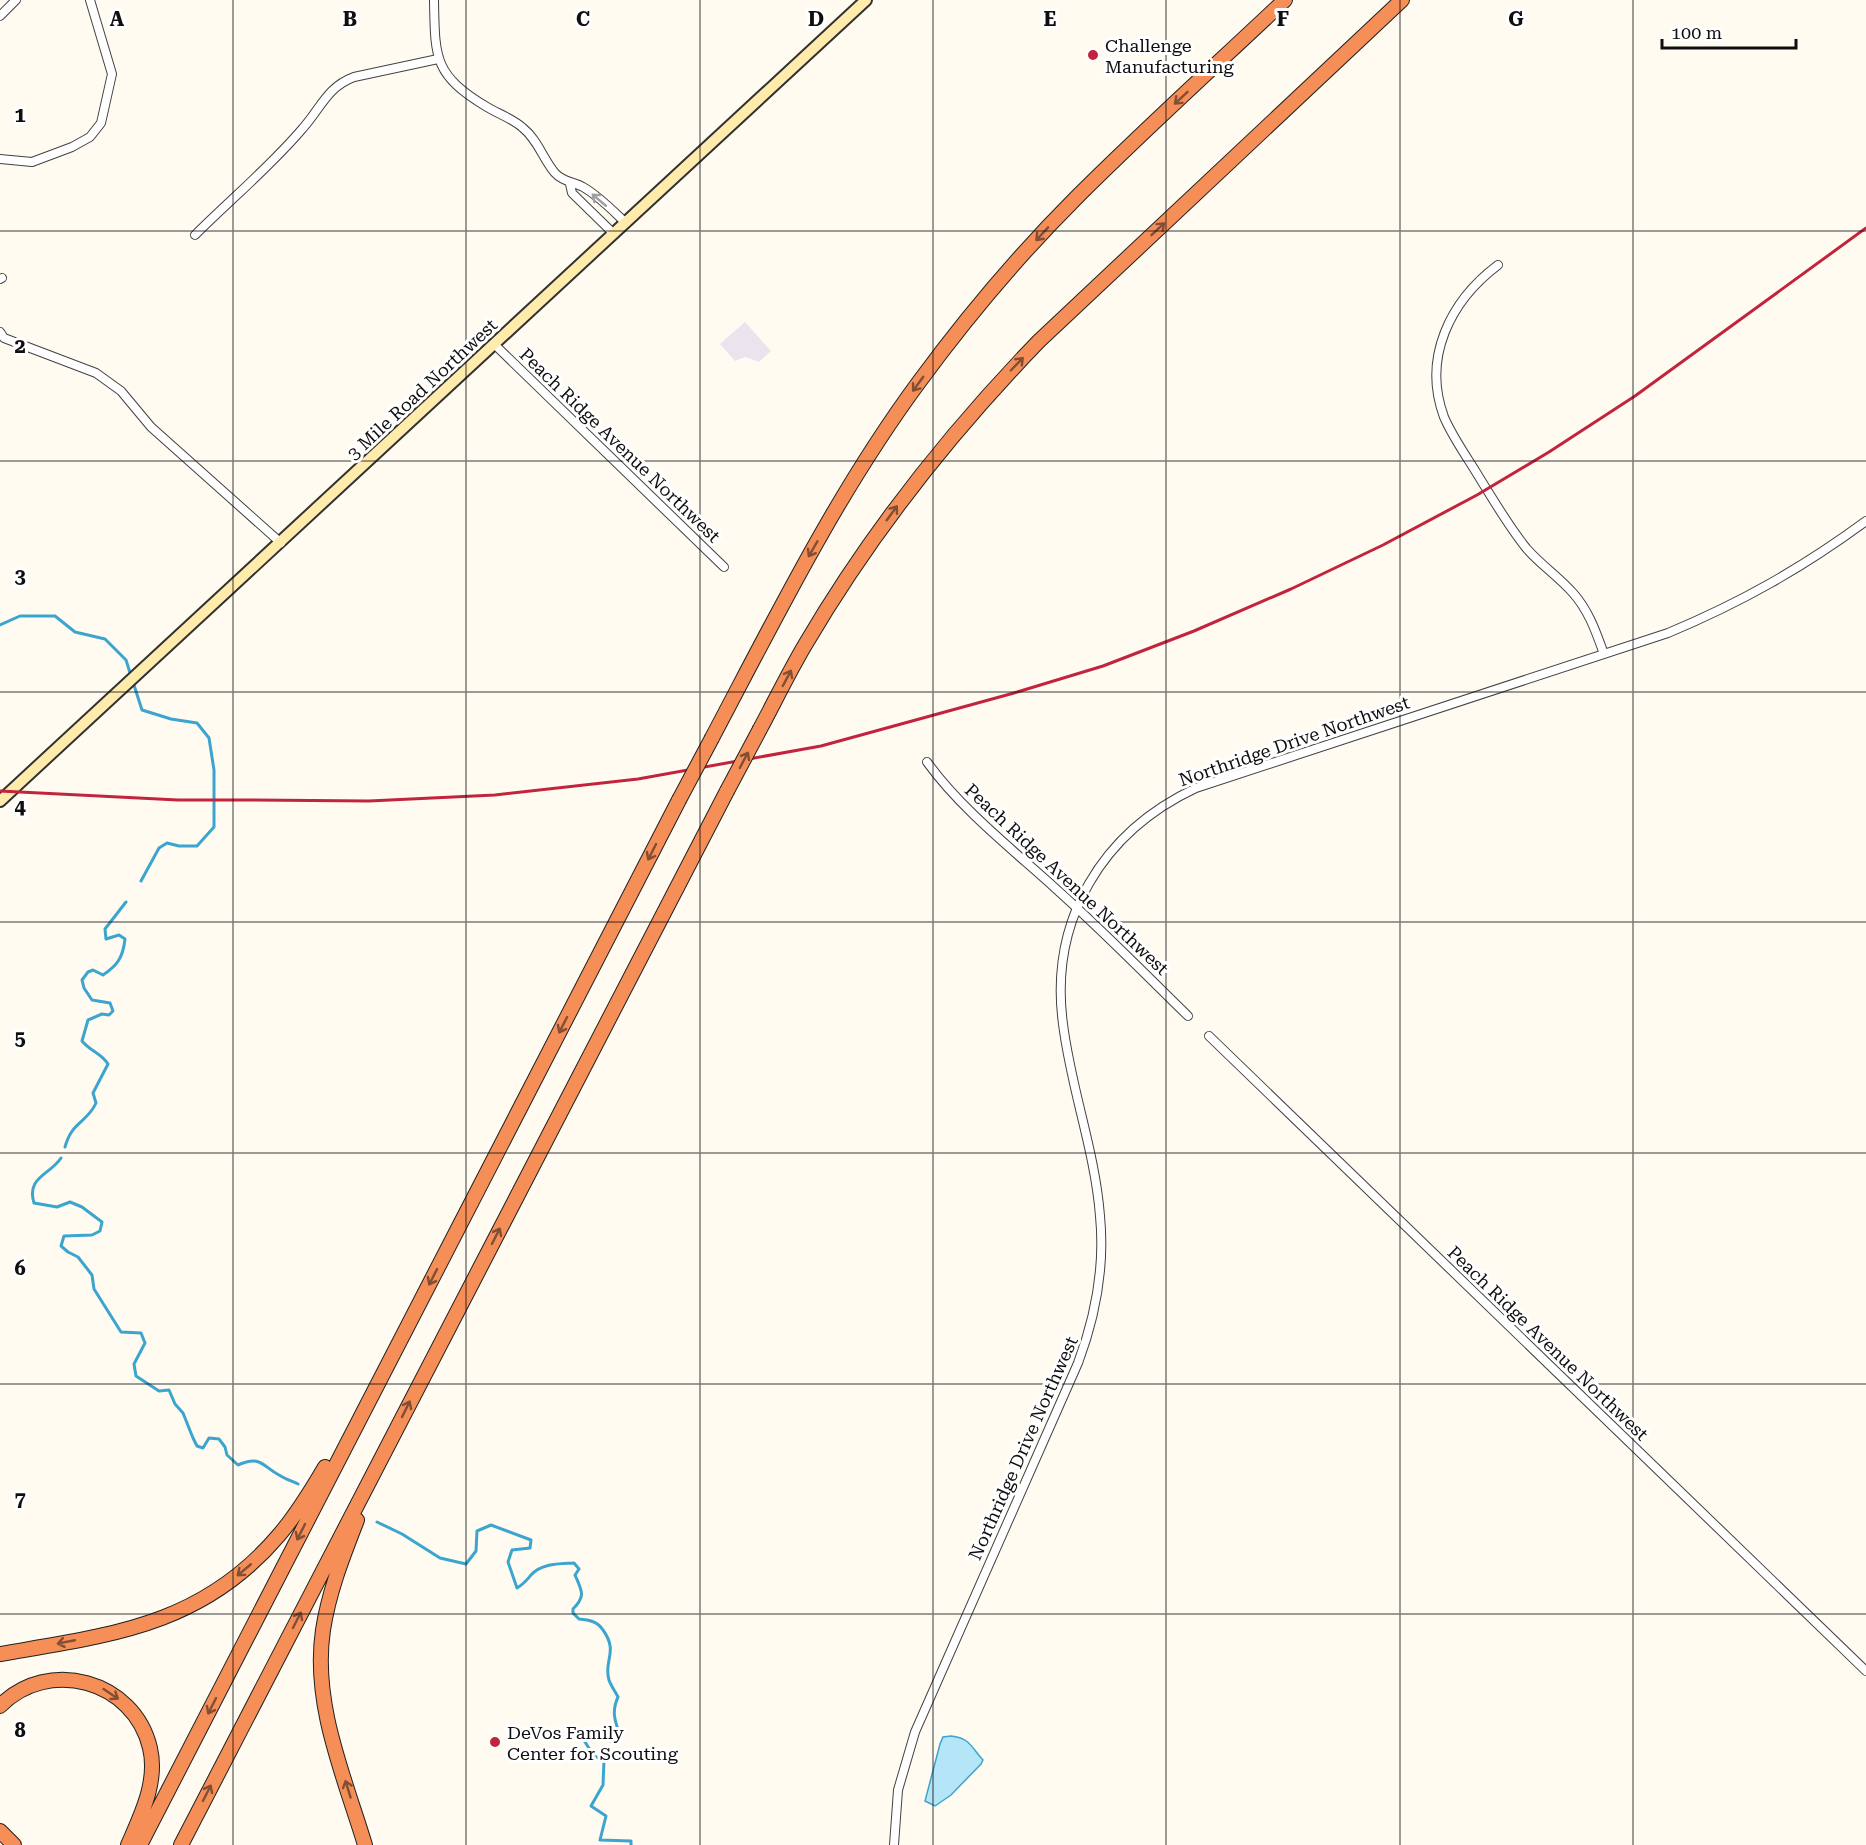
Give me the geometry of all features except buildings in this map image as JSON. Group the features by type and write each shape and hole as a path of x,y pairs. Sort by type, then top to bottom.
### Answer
{"highway":[{"path":"140,1845 679,800 827,524 897,412 949,343 1026,250 1075,198 1285,0"},
{"path":"181,1845 727,791 804,646 844,582 938,453 993,389 1039,341 1402,0"},
{"path":"0,1654 149,1624 186,1609 233,1580 270,1546 298,1510 386,1368"},
{"path":"365,1845 326,1716 321,1644 334,1579 394,1435"},
{"path":"0,1706 30,1685 56,1679 91,1684 110,1693 123,1704 143,1730 150,1748 152,1764 146,1801 128,1845"},
{"path":"0,1831 14,1845"}],"main road":[{"name":"3 Mile Road Northwest","path":"0,801 866,0"}],"street":[{"path":"0,16 16,0"},
{"path":"0,159 32,162 72,147 90,137 101,123 112,74 90,0"},
{"path":"434,0 434,33 438,59 445,73 461,89 521,126 529,133 556,174 570,184 582,186 626,223"},
{"path":"195,235 304,128 331,91 341,82 354,77 438,59"},
{"path":"570,184 572,193 614,234"},
{"path":"1498,265 1466,294 1443,334 1436,371 1441,405 1447,424 1457,442 1519,538 1533,556 1569,589 1584,608 1604,654"},
{"path":"2,337 96,373 121,391 151,427 281,543"},
{"name":"Peach Ridge Avenue Northwest","path":"495,345 724,567"},
{"name":"Northridge Drive Northwest","path":"894,1845 898,1790 915,1732 1078,1363 1096,1303 1102,1251 1099,1200 1067,1046 1061,1000 1064,952 1077,908 1094,873 1123,837 1147,816 1185,793 1226,777 1668,633 1741,600 1812,560 1866,521"},
{"name":"Peach Ridge Avenue Northwest","path":"927,762 973,813 1077,908 1188,1016"},
{"name":"Peach Ridge Avenue Northwest","path":"1209,1036 1866,1671"}],"shaded area":[{"path":"745,322 771,351 759,362 745,357 735,361 720,344"}],"water":[{"path":"951,1736 966,1741 983,1760 951,1795 935,1806 925,1801 940,1744 943,1737"}],"waterway":[{"path":"0,625 20,616 55,616 75,632 105,639 126,660 131,676"},
{"path":"133,682 142,710 171,719 197,723 209,738 214,770 214,827 197,846 167,843 159,848 141,881"},
{"path":"65,1147 72,1132 96,1103 93,1093 108,1064 82,1041 88,1020 102,1014 109,1015 113,1011 110,1003 92,1000 82,980 88,972 93,970 103,975 119,960 125,939 119,935 106,939 105,929 126,902"},
{"path":"61,1158 36,1182 32,1194 34,1203 57,1207 70,1202 82,1207 102,1222 100,1231 92,1235 64,1236 61,1246 78,1257 92,1275 94,1289 121,1332 141,1333 145,1343 134,1364 136,1376 159,1391 169,1390 175,1404 183,1413 197,1446 203,1448 209,1438 219,1439 227,1455 238,1465 257,1461 298,1484"},
{"path":"377,1522 402,1534 440,1558 466,1564 476,1551 477,1531 491,1525 531,1540 530,1548 512,1550 508,1562 517,1588 535,1571 545,1566 574,1563 579,1569 575,1575 582,1593 573,1613 579,1619 598,1625 608,1638 610,1644 608,1673 618,1697 614,1714 619,1732 611,1741 593,1735 585,1742 594,1756 604,1760 603,1785 591,1806 606,1816 600,1840 631,1841 631,1845"}],"railway":[{"path":"0,791 178,800 369,801 495,795 638,779 821,746 1014,693 1103,666 1194,631 1291,589 1383,545 1477,495 1635,396 1866,228"}],"place":[{"name":"Challenge Manufacturing","path":"1093,55"},
{"name":"DeVos Family Center for Scouting","path":"495,1742"}]}
